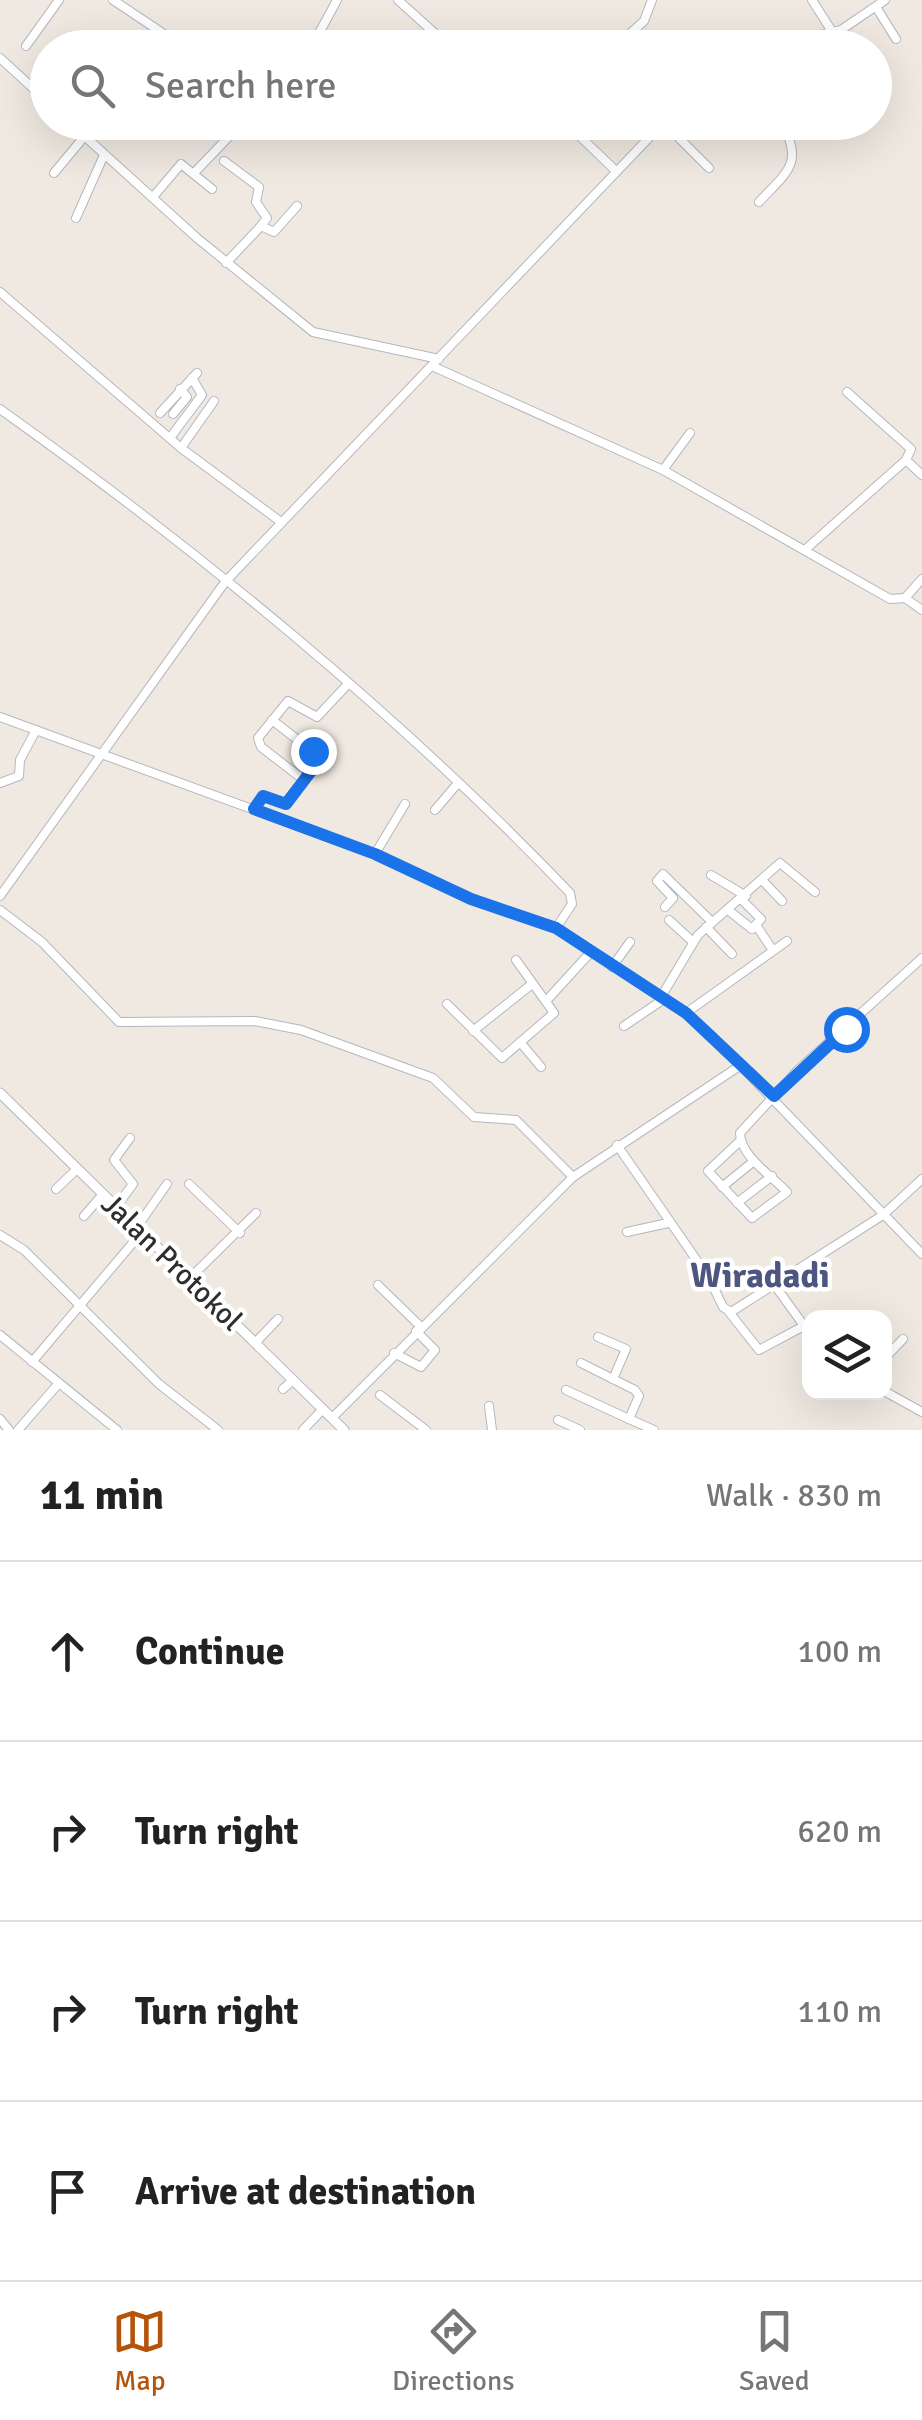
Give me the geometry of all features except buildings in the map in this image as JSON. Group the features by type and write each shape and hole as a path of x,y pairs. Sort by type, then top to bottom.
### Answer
{"street":[{"path":"37,30 59,0"},
{"path":"112,0 158,30"},
{"path":"321,30 337,0"},
{"path":"398,0 431,30"},
{"path":"635,30 644,22 652,0"},
{"path":"812,0 831,30"},
{"path":"838,30 886,0"},
{"path":"876,7 891,30"},
{"path":"892,32 896,38"},
{"path":"26,46 30,40"},
{"path":"0,58 30,86"},
{"path":"54,173 82,140"},
{"path":"87,140 196,238 313,332 436,363 663,470 890,599 904,598 922,610"},
{"path":"194,173 226,140"},
{"path":"584,140 616,171"},
{"path":"0,896 225,582 647,140"},
{"path":"681,140 709,168"},
{"path":"760,202 793,162 790,140"},
{"path":"76,218 104,155"},
{"path":"224,161 259,187 256,202 266,218 226,263"},
{"path":"153,197 181,164 212,189"},
{"path":"261,226 274,232 297,206"},
{"path":"196,238 204,229"},
{"path":"0,292 181,448 280,522"},
{"path":"160,414 194,375 202,396 170,438"},
{"path":"173,414 187,397 180,389"},
{"path":"806,548 906,460 912,450 847,392"},
{"path":"181,448 214,400"},
{"path":"0,409 93,475 225,582 458,783 570,892 572,904 556,928"},
{"path":"663,470 690,433"},
{"path":"906,460 922,475"},
{"path":"904,598 922,580"},
{"path":"304,780 257,741 290,701 319,716 346,686"},
{"path":"0,717 375,854 471,899 556,928 686,1013 774,1096 922,1254"},
{"path":"254,809 263,796 286,804 320,756 272,720"},
{"path":"0,784 19,776 20,760 36,730"},
{"path":"435,810 458,783"},
{"path":"375,854 404,804"},
{"path":"10,858 22,866"},
{"path":"728,910 781,863 815,892"},
{"path":"624,1026 662,998 692,941 723,908 749,930 756,926 760,917 744,898 711,875"},
{"path":"673,898 657,882 662,876 680,891 732,954"},
{"path":"762,880 782,900"},
{"path":"665,907 680,891"},
{"path":"0,910 42,942 119,1022 255,1021 348,1044 433,1078 474,1117 516,1120 573,1177"},
{"path":"669,920 692,941"},
{"path":"756,926 772,950"},
{"path":"686,1013 788,941"},
{"path":"612,967 630,942"},
{"path":"547,1000 590,953"},
{"path":"740,1141 709,1167 752,1218 786,1195 754,1161 740,1141 740,1133 774,1096 922,958"},
{"path":"447,1004 499,1058 554,1013 516,960"},
{"path":"473,1031 532,984"},
{"path":"520,1042 541,1068"},
{"path":"332,1418 573,1177 741,1065"},
{"name":"Jalan Protokol","path":"0,1094 344,1430"},
{"path":"116,1206 134,1184 114,1160 130,1138"},
{"path":"617,1145 729,1312 760,1350 802,1333"},
{"path":"722,1187 754,1161"},
{"path":"56,1190 77,1169"},
{"path":"737,1203 772,1176"},
{"path":"729,1312 776,1287 883,1215 922,1180"},
{"path":"32,1362 81,1307 140,1229 167,1184"},
{"path":"190,1184 240,1232"},
{"path":"84,1216 104,1194"},
{"path":"190,1278 256,1213"},
{"path":"627,1232 668,1223"},
{"path":"0,1235 24,1250 159,1384 218,1430"},
{"path":"378,1285 435,1350 421,1367 394,1353"},
{"path":"776,1287 802,1325"},
{"path":"255,1343 278,1319"},
{"path":"0,1335 118,1430"},
{"path":"598,1337 626,1350 613,1379"},
{"path":"892,1350 903,1339"},
{"path":"581,1364 638,1393 630,1419"},
{"path":"284,1389 293,1380"},
{"path":"18,1430 58,1383"},
{"path":"566,1390 654,1430"},
{"path":"380,1395 426,1430"},
{"path":"892,1395 922,1412"},
{"path":"490,1406 492,1430"},
{"path":"303,1430 323,1409"},
{"path":"0,1419 8,1430"},
{"path":"558,1420 580,1430"}],"district":[{"name":"Wiradadi","path":"760,1275"}],"route":[{"path":"313,751 321,758 284,806 263,796 254,809 375,854 471,899 556,928 686,1013 774,1096 846,1029"}]}
